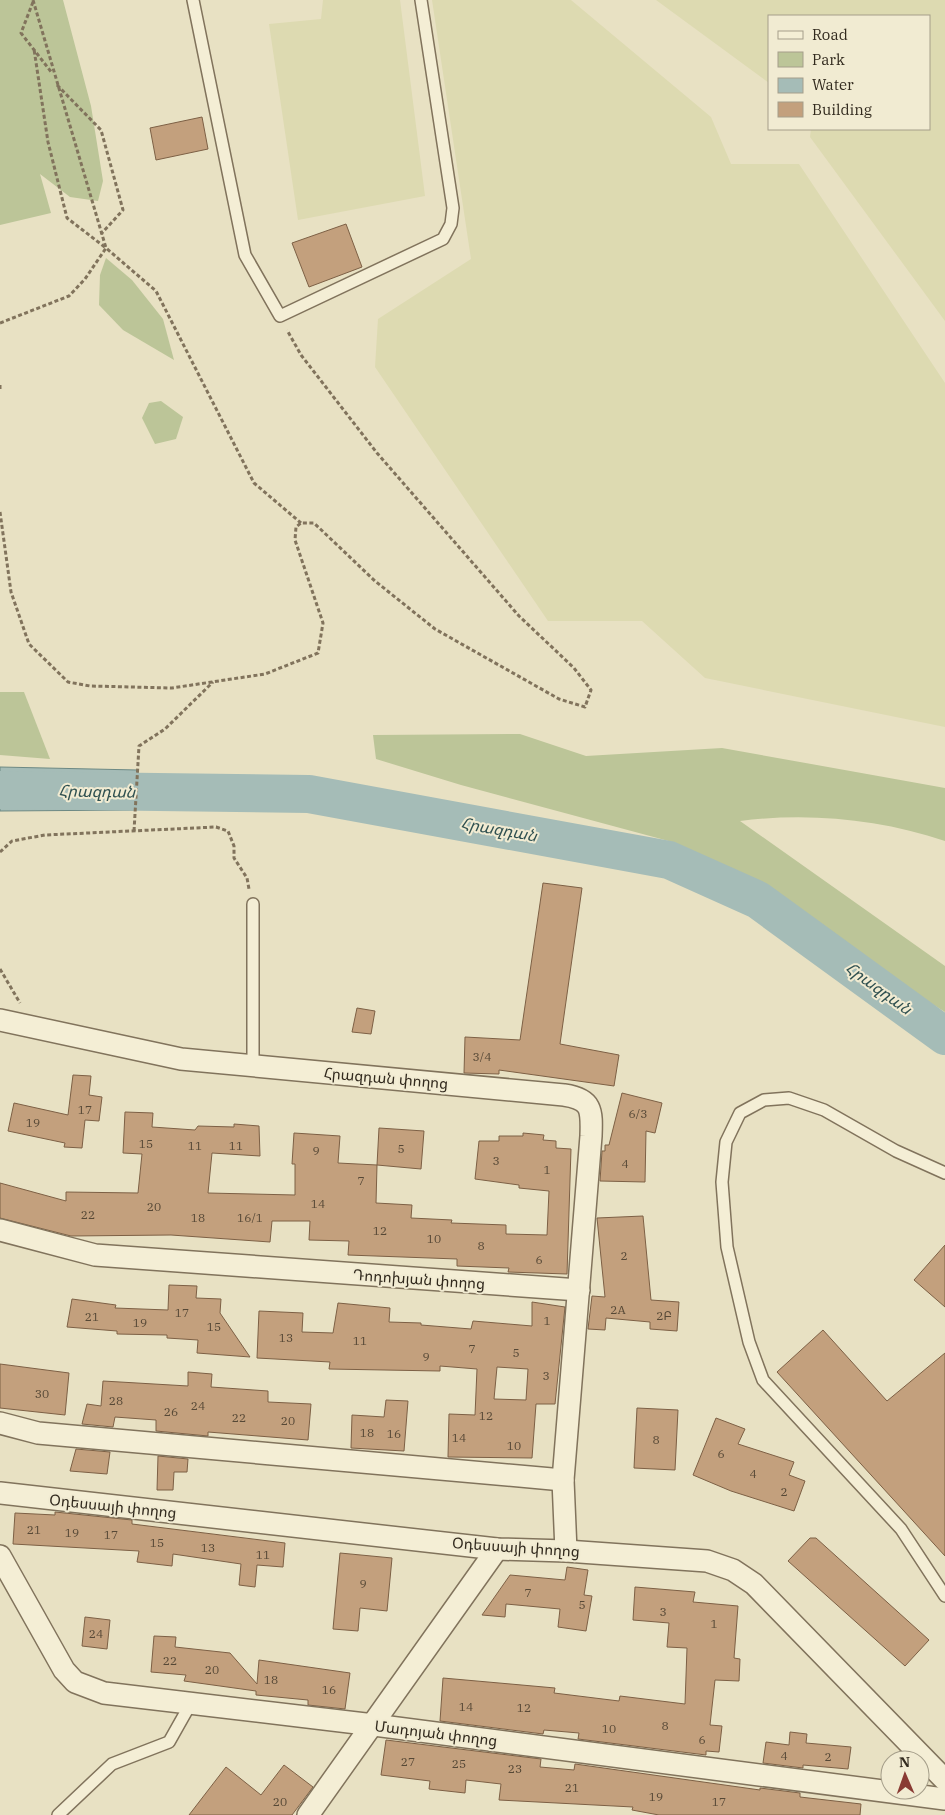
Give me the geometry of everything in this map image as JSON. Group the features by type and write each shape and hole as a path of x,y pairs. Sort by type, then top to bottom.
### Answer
{"street":[{"name":"Հրազդան փողոց","path":"0,1020 181,1059 578,1097 588,1104 592,1123 579,1290"},
{"name":"Դոդոխյան փողոց","path":"0,1230 95,1255 579,1290"},
{"path":"566,1551 562,1480 579,1290"},
{"path":"0,1423 38,1433 562,1480"},
{"name":"Օդեսսայի փողոց","path":"0,1493 497,1548 707,1561 733,1570 754,1584 945,1780"},
{"path":"308,1815 374,1725 497,1548"},
{"name":"Մադոյան փողոց","path":"0,1556 64,1670 75,1682 104,1693 374,1725 945,1799"}],"lane":[{"path":"194,0 245,255 280,316 443,239 451,224 453,208 422,0"},
{"path":"252,904 253,1066"},
{"path":"945,1173 896,1151 824,1110 789,1098 764,1100 740,1113 726,1142 722,1182 727,1247 749,1342 763,1380 901,1529 945,1596"},
{"path":"58,1815 112,1764 169,1742 191,1703"}],"path":[{"path":"33,0 21,33 54,76"},
{"path":"33,0 100,234 106,248"},
{"path":"34,49 48,142 67,218 106,248 156,291 254,483 301,523 314,524 375,581 435,629 559,699 585,708 590,690 574,668 519,616 377,453 301,355 280,316"},
{"path":"57,84 101,130 123,210 100,234"},
{"path":"0,323 70,296 86,279 106,248"},
{"path":"0,385 0,390"},
{"path":"0,512 11,592 30,644 68,682 90,686 172,688 214,682 265,674 318,653 323,623 295,540 296,527 301,523"},
{"path":"134,831 139,746 165,730 214,682"},
{"path":"0,852 12,841 45,835 216,827 228,831 234,846 234,858 247,878 252,904"},
{"path":"0,969 34,1028"}],"shaded area":[{"path":"323,0 400,0 425,196 298,220 269,24 321,19"},
{"path":"432,0 571,0 711,117 731,164 799,164 945,383 945,727 705,678 642,621 548,621 375,367 378,319 471,259"},
{"path":"656,0 945,0 945,321 810,137 811,130 930,130 930,15 768,15 768,82"}],"green space":[{"path":"0,0 63,0 91,106 103,181 98,201 70,197 40,174 51,213 0,225"},
{"path":"106,258 132,280 163,319 174,360 123,330 99,305 100,275"},
{"path":"161,401 183,417 176,439 155,444 142,418 149,403"},
{"path":"0,692 24,692 50,759 0,755"},
{"path":"520,734 586,756 722,748 945,788 945,841 895,827 844,819 792,817 740,821 945,966 945,1012 676,843 461,785 376,759 373,735"}],"water":[{"path":"0,767 138,770 136,810 0,811"}],"building":[{"path":"202,117 208,149 156,160 150,128"},
{"path":"346,224 362,267 309,287 292,243"},
{"path":"543,883 582,888 560,1044 619,1055 614,1086 499,1070 499,1074 464,1073 465,1037 520,1040"},
{"path":"357,1008 375,1011 371,1034 352,1032"},
{"path":"73,1075 91,1076 89,1095 102,1097 99,1121 85,1120 82,1148 64,1147 65,1143 8,1131 14,1103 68,1115"},
{"path":"622,1093 662,1103 655,1133 646,1131 645,1182 600,1181 602,1151 605,1151 605,1145 609,1145"},
{"path":"125,1112 153,1113 152,1127 195,1130 198,1126 234,1127 234,1124 259,1126 260,1156 212,1153 208,1193 295,1195 295,1164 292,1164 294,1133 340,1136 338,1163 377,1165 376,1203 412,1205 411,1218 452,1220 451,1223 506,1225 506,1234 547,1235 549,1191 519,1188 519,1185 475,1179 479,1141 499,1141 499,1136 523,1136 523,1133 544,1135 543,1140 556,1141 556,1148 571,1149 567,1274 508,1272 509,1268 457,1266 457,1259 348,1255 349,1241 309,1240 310,1221 272,1221 270,1242 171,1235 71,1236 0,1218 0,1183 66,1201 66,1192 138,1193 142,1154 123,1153"},
{"path":"379,1128 424,1131 421,1169 377,1165"},
{"path":"643,1216 651,1300 679,1302 677,1331 650,1329 650,1322 606,1318 605,1330 588,1329 592,1296 605,1297 597,1218"},
{"path":"945,1245 945,1307 914,1280"},
{"path":"169,1285 197,1286 196,1298 221,1299 220,1313 250,1357 197,1353 198,1340 167,1338 167,1335 117,1334 117,1331 67,1327 72,1299 116,1305 115,1308 168,1310"},
{"path":"532,1302 565,1307 555,1404 536,1404 532,1458 448,1457 449,1414 475,1415 477,1369 440,1366 440,1371 329,1369 330,1362 257,1358 259,1311 303,1313 302,1332 333,1333 338,1303 390,1308 389,1322 421,1323 421,1325 471,1329 473,1321 532,1326","holes":["497,1367 528,1369 526,1400 494,1399"]},
{"path":"823,1330 887,1401 945,1353 945,1556 777,1372"},
{"path":"0,1364 69,1373 65,1415 0,1408"},
{"path":"188,1372 212,1374 211,1387 268,1391 268,1402 311,1404 308,1440 208,1432 208,1436 156,1431 156,1420 115,1417 113,1427 82,1424 87,1404 101,1406 103,1381 188,1386"},
{"path":"386,1400 408,1401 404,1451 351,1448 352,1415 384,1417"},
{"path":"637,1408 678,1410 675,1470 634,1468"},
{"path":"716,1418 745,1429 738,1444 794,1462 789,1475 805,1481 794,1511 731,1491 693,1475"},
{"path":"76,1449 110,1452 107,1474 70,1471"},
{"path":"158,1456 188,1459 187,1472 174,1472 173,1490 157,1490"},
{"path":"55,1512 132,1520 132,1524 285,1543 283,1567 257,1565 255,1587 239,1585 241,1564 173,1554 172,1566 137,1562 139,1551 13,1544 15,1513 55,1515"},
{"path":"810,1538 816,1538 929,1640 905,1666 788,1561"},
{"path":"340,1553 392,1558 387,1611 360,1608 358,1631 333,1629"},
{"path":"567,1567 588,1570 584,1595 592,1596 586,1631 558,1627 560,1609 506,1604 505,1617 482,1615 510,1575 565,1580"},
{"path":"635,1587 695,1592 693,1602 738,1606 734,1658 740,1659 739,1681 715,1680 710,1725 722,1726 719,1752 706,1751 706,1755 578,1739 579,1733 544,1730 543,1734 440,1721 443,1678 555,1688 554,1693 619,1701 620,1696 685,1704 687,1648 667,1647 669,1623 633,1620"},
{"path":"85,1617 110,1620 107,1649 82,1646"},
{"path":"154,1636 176,1637 175,1647 230,1653 257,1684 259,1660 350,1673 345,1709 308,1705 308,1700 256,1695 256,1691 184,1681 186,1675 151,1672"},
{"path":"790,1732 807,1734 806,1743 851,1747 848,1769 803,1765 803,1768 763,1763 766,1742 789,1745"},
{"path":"386,1740 541,1759 540,1767 574,1770 575,1764 760,1790 760,1788 800,1793 800,1797 861,1804 860,1815 659,1815 632,1810 633,1807 499,1800 501,1784 466,1780 465,1793 429,1789 430,1781 381,1775"},
{"path":"284,1765 313,1787 292,1815 189,1815 226,1767 261,1795"}],"waterway":[{"name":"Հրազդան","path":"0,790 309,794 669,860 758,900 945,1036"}]}
